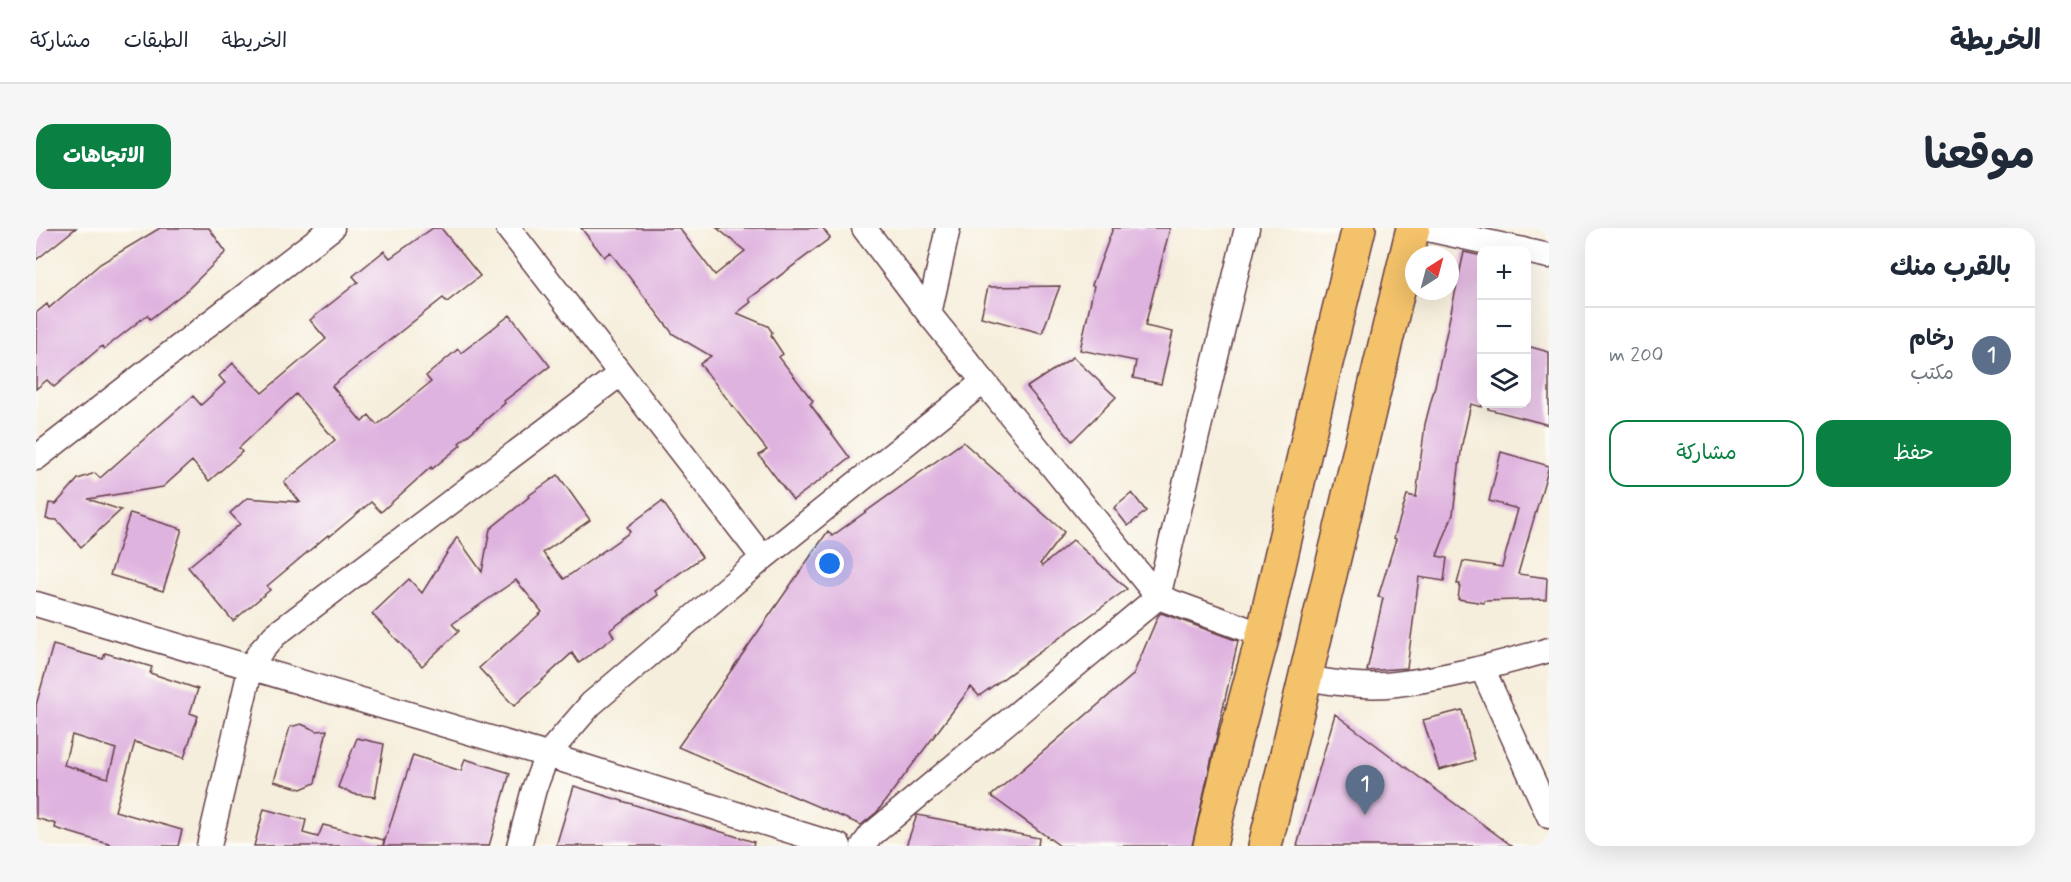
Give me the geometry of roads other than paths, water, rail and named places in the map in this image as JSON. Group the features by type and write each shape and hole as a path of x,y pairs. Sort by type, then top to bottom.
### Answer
{"main road":[{"path":"1210,846 1234,743 1263,635 1359,228"},
{"path":"1265,846 1413,228"}],"street":[{"path":"36,458 332,228"},
{"path":"508,228 763,558"},
{"path":"864,228 983,382 1158,597 1263,635"},
{"path":"929,314 948,228"},
{"path":"862,846 871,835 1158,597 1246,228"},
{"path":"1423,228 1503,246"},
{"path":"1531,252 1549,256"},
{"path":"209,846 251,666 260,652 275,635 620,374"},
{"path":"519,846 534,789 547,755 591,704 763,558 983,382"},
{"path":"36,604 547,755 839,846"},
{"path":"1305,678 1351,685 1395,685 1482,668 1549,650"},
{"path":"1482,668 1549,816"}],"place":[{"name":"رخام","path":"1365,815"}]}
